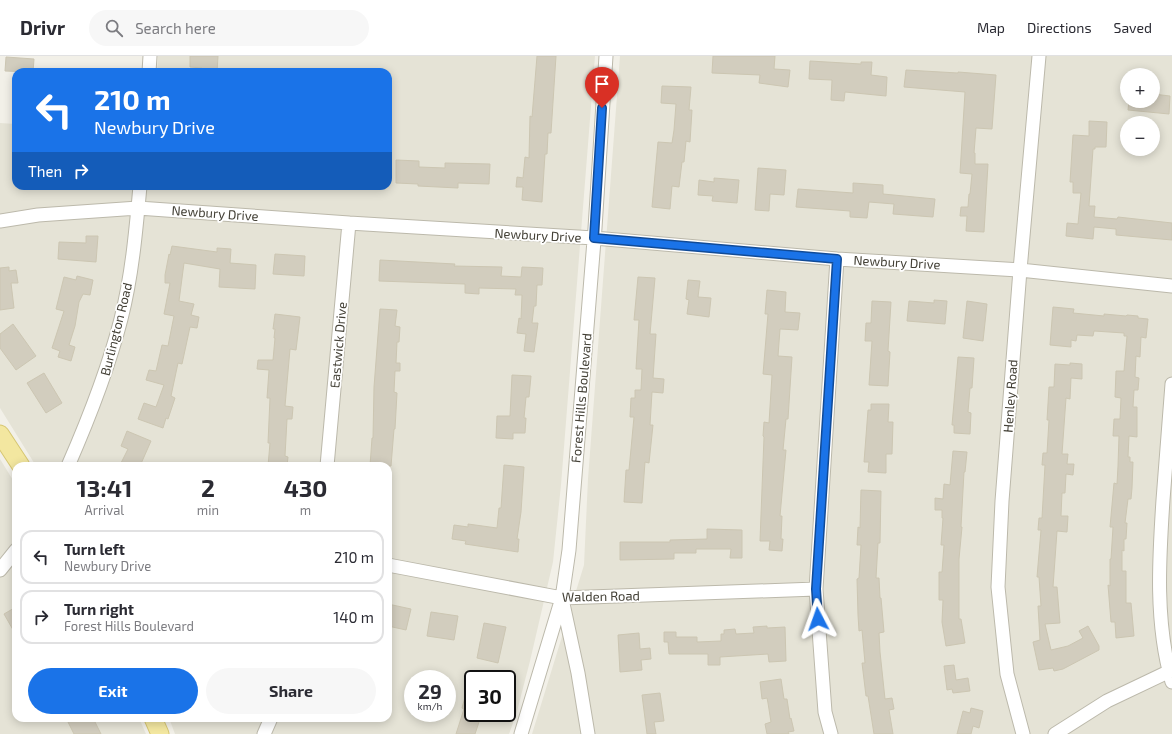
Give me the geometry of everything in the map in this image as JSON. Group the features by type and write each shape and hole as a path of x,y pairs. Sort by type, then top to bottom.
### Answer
{"main road":[{"path":"0,434 18,462"},
{"path":"155,722 160,734"}],"street":[{"path":"149,68 150,56"},
{"name":"Forest Hills Boulevard","path":"521,734 562,598 569,550 594,238 606,56"},
{"name":"Henley Road","path":"1023,734 1007,674 998,587 1002,501 1020,270 1039,56"},
{"name":"Burlington Road","path":"70,462 106,373 121,318 130,272 140,190"},
{"name":"Newbury Drive","path":"0,221 38,215 138,208 594,238 837,259 1020,270 1172,286"},
{"name":"Eastwick Drive","path":"327,462 349,223"},
{"path":"831,734 826,712 816,589 837,259"},
{"path":"1055,734 1107,701 1171,674 1160,617 1159,556 1172,384"},
{"path":"0,570 12,555"},
{"name":"Walden Road","path":"392,566 562,598 816,589"},
{"path":"562,598 578,673 588,734"},
{"path":"264,734 269,722"}],"shaded area":[{"path":"158,56 595,56 561,485 553,562 516,715 516,670 464,670 464,722 513,722 509,734 175,734 170,722 392,722 392,462 34,462 0,408 0,123 12,124 12,190 392,190 392,68 157,68"},
{"path":"620,56 1172,56 1172,734 532,734 584,565 588,479"},
{"path":"0,459 12,478 12,722 141,722 146,734 0,734"}],"building":[{"path":"190,56 218,56 217,68 190,67"},
{"path":"537,56 556,56 551,133 548,133 547,154 545,154 542,202 522,200 523,187 516,187 517,177 523,178 525,157 529,158 530,116 532,117"},
{"path":"713,56 775,56 774,69 790,70 788,87 759,83 760,75 712,73"},
{"path":"6,57 34,59 33,68 12,68 12,71 5,71"},
{"path":"810,61 861,64 861,62 872,62 871,75 887,77 886,96 845,92 844,101 831,100 832,80 809,79"},
{"path":"906,70 996,75 992,129 976,128 974,153 975,164 988,164 984,232 966,231 967,216 960,216 961,207 968,207 972,174 960,173 965,92 904,87"},
{"path":"662,86 691,87 689,110 692,110 690,142 686,141 679,187 672,186 670,209 652,207 658,142 672,143 674,130 676,104 661,103"},
{"path":"1160,95 1170,96 1169,114 1128,110 1128,108 1160,108"},
{"path":"1089,121 1107,122 1106,147 1095,147 1095,149 1093,149 1089,206 1095,206 1094,217 1117,219 1118,217 1172,223 1172,240 1116,235 1116,229 1094,227 1093,239 1066,236 1067,223 1078,224 1081,193 1073,193 1073,182 1070,182 1073,135 1089,136"},
{"path":"396,160 419,161 419,167 445,168 445,163 490,164 489,184 458,183 458,188 418,186 418,184 396,183"},
{"path":"758,168 786,170 784,195 770,194 769,211 755,210"},
{"path":"714,178 739,180 737,203 712,201 713,196 698,195 699,180 714,182"},
{"path":"853,183 883,185 883,194 935,199 933,217 893,214 894,204 869,202 867,218 850,217 850,211 796,207 798,189 853,193"},
{"path":"86,236 98,236 96,262 58,259 59,242 86,243"},
{"path":"172,246 217,252 217,248 231,249 230,263 256,265 255,289 219,287 220,269 184,263 179,301 194,304 191,315 199,317 197,328 190,327 182,364 178,363 171,396 175,398 168,419 166,418 163,428 138,419 144,403 156,407 164,385 146,380 149,370 156,371 162,345 168,346 174,316 164,314 170,283 165,283 165,275"},
{"path":"275,254 305,256 304,276 273,274"},
{"path":"380,260 455,264 454,266 502,267 501,276 521,277 522,267 543,268 542,285 537,285 536,306 534,306 532,323 538,323 534,352 524,351 526,334 517,333 519,318 521,319 522,295 515,295 516,289 479,288 479,294 465,293 465,284 379,281"},
{"path":"9,267 9,271 16,270 18,283 11,283 14,308 0,310 0,268"},
{"path":"77,276 93,280 90,295 83,294 79,302 75,326 69,345 75,347 71,361 58,357 60,351 52,348 64,311 56,309 64,277 76,280"},
{"path":"638,277 655,278 650,334 656,334 653,378 664,379 663,393 652,392 650,425 653,425 649,463 645,462 642,503 624,502 626,470 629,470 634,417 630,417 631,398 635,398 635,390 641,390 642,369 636,369 639,320 634,320"},
{"path":"688,280 700,281 698,297 711,298 709,317 687,314 689,300 686,299"},
{"path":"767,290 786,292 785,312 800,313 798,330 780,329 778,356 792,357 788,419 786,419 783,450 786,450 780,516 782,516 782,551 769,550 770,541 760,541 764,422 769,423 772,375 763,374 768,314 765,314"},
{"path":"934,300 947,301 945,324 907,321 909,301 934,303"},
{"path":"872,301 891,302 888,351 890,352 888,386 869,385 872,341 865,341 866,323 871,323"},
{"path":"967,301 987,304 983,341 963,338"},
{"path":"1053,307 1074,309 1073,313 1104,316 1104,314 1127,315 1148,319 1146,338 1141,337 1140,357 1136,356 1135,377 1139,378 1138,390 1134,390 1133,407 1137,407 1137,437 1129,436 1128,457 1130,457 1130,462 1133,462 1132,488 1131,499 1128,499 1124,551 1122,550 1122,571 1126,571 1126,603 1131,603 1134,636 1116,638 1115,622 1111,622 1108,585 1110,586 1110,559 1113,527 1110,527 1114,483 1117,484 1118,466 1119,436 1113,436 1114,419 1120,419 1121,398 1115,397 1116,371 1124,371 1127,336 1124,336 1124,333 1094,331 1093,336 1077,335 1076,341 1071,340 1071,347 1050,345"},
{"path":"380,309 397,310 395,326 400,327 399,342 397,342 396,363 400,363 400,371 395,371 394,392 397,393 391,462 370,462 373,438 374,387"},
{"path":"275,314 300,317 296,350 290,349 285,406 293,407 292,419 287,419 285,456 288,457 287,462 268,462 270,398 267,398 269,370 257,369 258,360 273,360 275,329 273,329"},
{"path":"13,324 36,356 16,370 0,348 0,334"},
{"path":"958,357 974,358 972,388 970,388 968,412 971,413 970,434 954,433 954,425 952,425"},
{"path":"1070,363 1082,364 1082,379 1071,378 1070,399 1066,398 1062,454 1068,454 1067,464 1074,464 1073,475 1066,474 1065,493 1062,493 1061,516 1068,516 1067,532 1057,531 1053,587 1057,587 1060,623 1045,624 1051,650 1068,646 1083,638 1079,631 1088,626 1099,646 1099,650 1063,669 1054,671 1053,668 1039,670 1033,642 1040,640 1038,606 1041,606 1039,577 1037,577 1041,530 1038,530 1039,518 1042,518 1045,465 1042,465 1043,453 1047,453 1049,387 1054,387 1055,364 1070,365"},
{"path":"44,373 62,403 46,413 27,383"},
{"path":"512,375 531,376 529,397 526,397 524,418 526,418 525,433 513,433 513,439 496,438 497,416 510,416"},
{"path":"871,404 889,404 888,422 893,422 892,454 886,454 886,473 868,472 869,462 864,462 868,410 871,410"},
{"path":"127,431 151,441 142,462 122,462 128,449 121,446"},
{"path":"953,451 967,452 964,472 959,559 959,619 961,619 965,643 946,646 942,622 943,600 939,600 939,572 942,572 944,545 941,545 943,518 942,510 935,510 935,498 943,499 944,484 950,485"},
{"path":"504,465 524,467 521,512 517,539 519,539 518,552 465,544 466,541 452,539 454,525 468,527 468,524 497,528 499,508 501,508"},
{"path":"861,490 881,491 880,543 878,543 876,578 879,578 884,632 879,633 885,699 892,698 894,709 889,710 893,734 874,734 868,696 866,696 862,663 865,663 862,630 859,631 857,579 859,578 861,545 857,545 858,527 860,528"},
{"path":"707,529 742,530 742,558 730,558 731,549 696,549 696,553 674,553 674,559 620,560 620,542 670,542 670,540 707,539"},
{"path":"392,605 411,609 406,630 392,627"},
{"path":"12,609 12,628 4,614"},
{"path":"431,612 458,616 454,640 427,636"},
{"path":"484,623 506,627 498,663 477,658"},
{"path":"767,626 767,628 785,627 786,661 769,662 768,654 720,657 720,665 708,665 708,654 669,654 668,642 664,642 664,632 676,632 676,637 697,637 697,642 721,641 721,634 724,634 724,630 735,629 736,634 754,633 753,627"},
{"path":"639,633 640,649 650,648 651,659 641,660 642,670 620,672 618,635"},
{"path":"954,665 956,680 968,678 970,691 953,693 952,689 947,690 944,666"},
{"path":"781,679 784,699 787,699 790,719 791,718 794,731 788,732 789,734 767,734 765,724 771,722 767,698 762,699 760,682"},
{"path":"660,693 664,721 654,722 656,734 647,734 642,695"},
{"path":"971,708 983,711 979,728 973,726 971,734 957,734 963,711 970,713"},
{"path":"464,709 464,722 479,722 475,734 456,734"},
{"path":"68,722 95,722 101,734 74,734"}],"route":[{"path":"602,108 594,238 837,259 816,589 818,619"}]}
